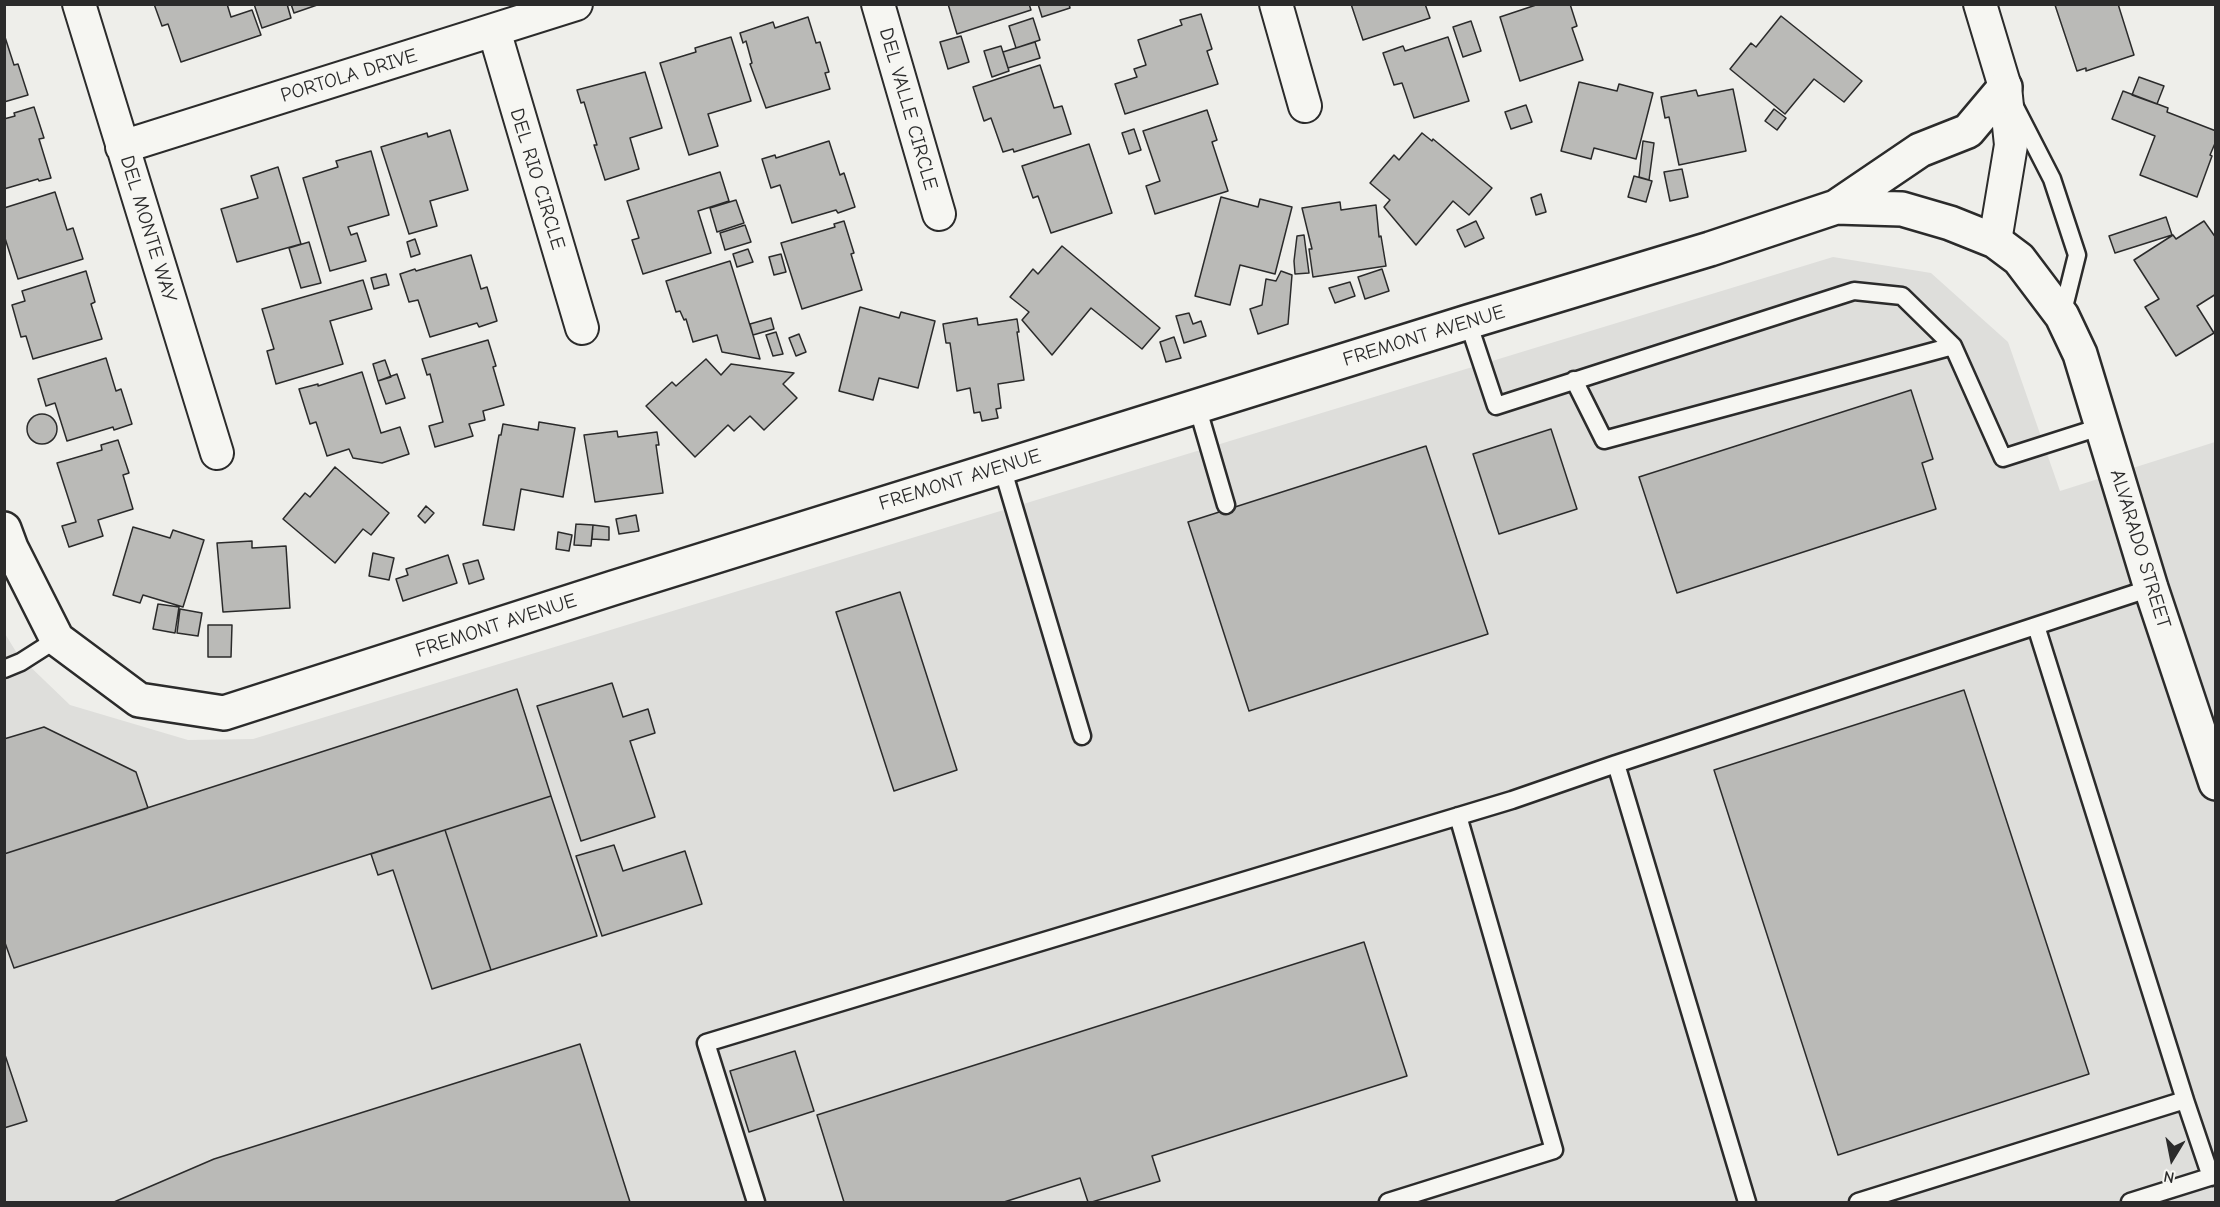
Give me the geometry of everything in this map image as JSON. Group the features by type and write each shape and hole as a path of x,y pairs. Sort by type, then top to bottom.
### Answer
{"street":[{"name":"DEL MONTE WAY","path":"79,4 217,453"},
{"name":"PORTOLA DRIVE","path":"122,147 576,4"},
{"name":"DEL VALLE CIRCLE","path":"878,4 939,214"},
{"path":"1276,4 1305,106"},
{"path":"1980,4 2005,87 2011,145 1995,241"},
{"name":"DEL RIO CIRCLE","path":"494,30 582,328"},
{"path":"1836,207 1920,150 1968,131 2005,87"},
{"name":"FREMONT AVENUE","path":"4,529 11,548 57,639 139,700 224,712 1197,406 1710,249 1836,207 1902,209 1950,223 1995,241"},
{"name":"ALVARADO STREET","path":"1995,241 2019,259 2062,316 2080,354 2151,588 2216,783"}],"lane":[{"path":"2005,87 2052,178 2077,255 2062,316"},
{"path":"1468,322 1496,406 1854,291 1902,296 1953,346 2003,458 2103,426"},
{"path":"1574,380 1604,440 1953,346"},
{"path":"1197,406 1226,505"},
{"path":"1002,467 1082,736"},
{"path":"756,1203 706,1043 1458,816 2151,588"},
{"path":"2036,626 2185,1100 2213,1176 2130,1203"},
{"path":"4,669 21,662 57,639"},
{"path":"1616,764 1747,1203"},
{"path":"1388,1203 1554,1150 1458,816"},
{"path":"1858,1203 2185,1100"}],"shaded area":[{"path":"1833,257 1931,273 2008,342 2060,491 2215,442 2215,1202 5,1202 4,632 18,655 70,705 188,740 253,739"}],"building":[{"path":"154,4 227,4 231,17 252,10 261,35 181,62 168,24 162,26"},
{"path":"254,4 287,4 291,18 262,28"},
{"path":"291,4 320,4 294,13"},
{"path":"948,4 1029,4 1031,10 957,34"},
{"path":"1038,4 1069,4 1070,8 1042,17"},
{"path":"1351,4 1425,4 1430,18 1363,40"},
{"path":"1539,4 1570,4 1577,26 1572,28 1583,60 1520,81 1500,17"},
{"path":"2118,4 2134,55 2086,71 2086,68 2077,71 2055,5"},
{"path":"1201,14 1212,49 1207,51 1218,84 1125,114 1115,84 1137,77 1134,69 1146,65 1138,40 1182,25 1180,20"},
{"path":"1781,16 1862,81 1844,102 1814,79 1785,114 1730,69 1751,43 1756,47"},
{"path":"808,17 816,43 820,42 829,72 825,73 830,89 766,108 750,64 752,63 746,41 743,43 740,33 773,22 775,28"},
{"path":"1033,18 1040,40 1016,48 1009,26"},
{"path":"1471,21 1481,51 1463,57 1453,27"},
{"path":"4,34 14,65 18,64 28,95 4,102"},
{"path":"961,36 969,62 948,69 940,42"},
{"path":"731,37 751,101 708,114 718,146 689,155 660,63 696,52 695,48"},
{"path":"1448,37 1469,101 1414,118 1402,83 1394,85 1383,53 1403,46 1405,51"},
{"path":"1035,42 1040,58 1008,68 1003,52"},
{"path":"1001,46 1009,71 992,77 984,51"},
{"path":"1040,65 1054,108 1062,106 1071,134 1014,152 1013,149 1003,152 991,118 984,121 973,87"},
{"path":"645,72 662,128 630,138 639,169 605,180 584,102 581,103 577,90"},
{"path":"2139,77 2164,86 2157,104 2132,95"},
{"path":"1579,82 1617,91 1619,84 1653,93 1636,159 1594,148 1591,159 1561,151"},
{"path":"1733,89 1746,151 1679,165 1669,117 1665,118 1661,97 1696,90 1698,96"},
{"path":"2123,91 2168,108 2167,112 2216,131 2216,141 2210,155 2212,156 2197,197 2140,175 2155,136 2112,119"},
{"path":"1526,105 1532,122 1511,129 1505,112"},
{"path":"34,107 44,138 39,139 51,178 39,181 38,179 4,189 4,119 15,116 14,113"},
{"path":"1774,109 1786,118 1777,130 1765,121"},
{"path":"1207,110 1217,140 1212,142 1228,191 1155,214 1146,186 1160,181 1143,131"},
{"path":"1134,129 1141,150 1129,154 1122,133"},
{"path":"450,130 468,190 430,201 437,226 409,234 381,147 427,133 428,137"},
{"path":"1422,133 1432,141 1433,139 1492,188 1469,215 1453,201 1416,245 1384,207 1390,200 1370,183 1394,155 1399,160"},
{"path":"829,141 840,175 844,173 855,207 792,223 780,185 771,188 762,159 775,155 776,158"},
{"path":"1643,141 1654,143 1649,180 1639,177"},
{"path":"1089,144 1112,213 1051,233 1038,196 1033,198 1022,166"},
{"path":"371,151 389,215 348,227 351,235 357,233 366,261 330,271 303,178 338,167 336,161"},
{"path":"278,167 301,244 237,262 221,209 258,198 251,176"},
{"path":"1682,169 1688,197 1670,201 1664,172"},
{"path":"720,172 729,201 698,211 711,253 643,274 632,240 639,238 627,201"},
{"path":"1634,176 1652,181 1646,202 1628,197"},
{"path":"55,192 67,230 73,228 83,259 18,279 4,235 4,208"},
{"path":"1541,194 1546,212 1536,215 1531,198"},
{"path":"1221,197 1258,207 1260,199 1292,207 1275,274 1240,265 1230,305 1195,296"},
{"path":"736,200 744,223 717,232 710,208"},
{"path":"1340,202 1341,210 1376,205 1379,237 1381,236 1386,266 1313,277 1309,249 1312,249 1302,208"},
{"path":"2166,217 2172,235 2115,253 2109,236"},
{"path":"844,221 862,290 802,309 781,243 835,227 834,224"},
{"path":"1476,221 1484,238 1465,247 1457,230"},
{"path":"2204,221 2216,238 2216,294 2197,306 2214,333 2176,356 2145,307 2159,299 2134,260 2173,235 2176,239"},
{"path":"745,225 751,242 725,250 720,233"},
{"path":"1304,235 1309,273 1295,274 1297,236"},
{"path":"415,239 420,254 411,257 407,242"},
{"path":"309,242 321,283 301,288 289,248"},
{"path":"1062,246 1160,328 1142,349 1091,308 1052,355 1022,320 1029,312 1010,297 1033,269 1038,274"},
{"path":"748,249 753,262 737,267 733,254"},
{"path":"781,254 786,272 774,275 769,257"},
{"path":"471,255 481,289 487,287 497,321 479,327 477,323 430,337 418,300 409,302 400,274"},
{"path":"730,261 760,359 722,352 717,335 693,342 686,319 684,320 680,311 676,312 666,281"},
{"path":"1382,269 1389,291 1365,299 1358,277"},
{"path":"86,271 95,302 91,304 102,339 33,359 26,336 21,337 12,305 25,301 22,291"},
{"path":"1281,271 1292,275 1288,324 1258,334 1250,309 1262,305 1266,279 1276,281"},
{"path":"386,274 389,285 374,289 371,278"},
{"path":"363,280 372,309 330,321 343,364 276,384 267,351 274,349 262,309"},
{"path":"1350,282 1355,296 1335,303 1329,288"},
{"path":"860,307 899,318 901,312 935,321 918,388 879,378 873,400 839,391"},
{"path":"1189,313 1193,324 1201,321 1206,336 1184,343 1176,316"},
{"path":"771,318 774,329 753,335 750,324"},
{"path":"977,318 978,325 1017,319 1024,380 998,384 1001,408 996,409 998,418 982,421 980,412 974,413 970,388 957,391 950,343 946,343 943,324"},
{"path":"776,332 783,354 773,356 766,335"},
{"path":"799,334 806,352 796,356 789,338"},
{"path":"1174,337 1181,358 1166,362 1160,342"},
{"path":"488,340 504,405 483,411 485,420 469,424 473,436 435,447 429,426 443,422 430,374 427,375 422,359"},
{"path":"106,358 116,391 121,389 132,424 114,430 113,427 67,441 55,403 46,406 38,379"},
{"path":"706,359 721,375 731,364 794,373 783,384 797,398 764,430 750,416 734,431 728,425 695,457 646,406 672,382 676,386"},
{"path":"385,360 391,377 378,381 373,364"},
{"path":"362,372 381,433 400,427 409,454 382,463 353,458 349,449 327,456 316,422 310,424 299,389 318,384 318,386"},
{"path":"397,374 405,398 386,404 378,381"},
{"path":"1911,390 1933,459 1922,463 1936,509 1677,593 1639,477"},
{"path":"42,414 53,418 57,429 53,440 42,444 31,440 27,429 31,418"},
{"path":"539,422 575,428 563,497 521,489 514,530 483,525 503,424 538,430"},
{"path":"1551,429 1577,509 1499,534 1473,454"},
{"path":"617,431 618,437 657,432 659,445 656,445 663,493 595,502 584,435"},
{"path":"118,440 129,473 123,475 133,509 98,520 103,536 69,547 62,526 76,522 57,463 102,450 101,445"},
{"path":"1426,446 1488,634 1249,711 1188,522"},
{"path":"335,467 389,513 371,535 363,529 335,563 283,519 305,493 310,497"},
{"path":"426,506 434,513 425,523 418,516"},
{"path":"636,515 639,531 619,534 616,519"},
{"path":"576,524 593,525 591,546 574,545"},
{"path":"593,525 609,527 609,540 592,539"},
{"path":"133,527 170,538 173,530 204,540 183,607 143,595 140,603 113,595"},
{"path":"558,532 572,535 569,551 556,549"},
{"path":"252,541 252,548 286,546 290,608 223,612 217,543"},
{"path":"373,553 394,558 389,580 369,576"},
{"path":"448,555 457,583 403,601 396,579 408,575 406,569"},
{"path":"478,560 484,579 469,584 463,564"},
{"path":"900,592 957,770 894,791 836,612"},
{"path":"158,604 179,607 175,633 153,629"},
{"path":"180,609 202,613 198,636 177,633"},
{"path":"208,625 232,625 231,657 208,657"},
{"path":"612,683 623,717 648,709 655,733 630,741 655,817 581,841 537,706"},
{"path":"517,689 551,796 14,968 4,940 4,854"},
{"path":"1964,690 2089,1074 1838,1155 1714,770"},
{"path":"44,727 136,772 148,808 4,854 4,739"},
{"path":"551,796 597,936 491,970 445,830"},
{"path":"445,830 491,970 432,989 393,870 378,875 371,854"},
{"path":"614,845 623,871 685,851 702,904 602,936 576,856"},
{"path":"1364,942 1407,1076 1152,1156 1160,1181 1092,1202 1088,1202 1080,1178 1004,1202 844,1202 817,1115"},
{"path":"580,1044 630,1202 114,1202 214,1159"},
{"path":"795,1051 814,1111 749,1132 730,1071"},
{"path":"4,1052 27,1121 4,1128"}]}
